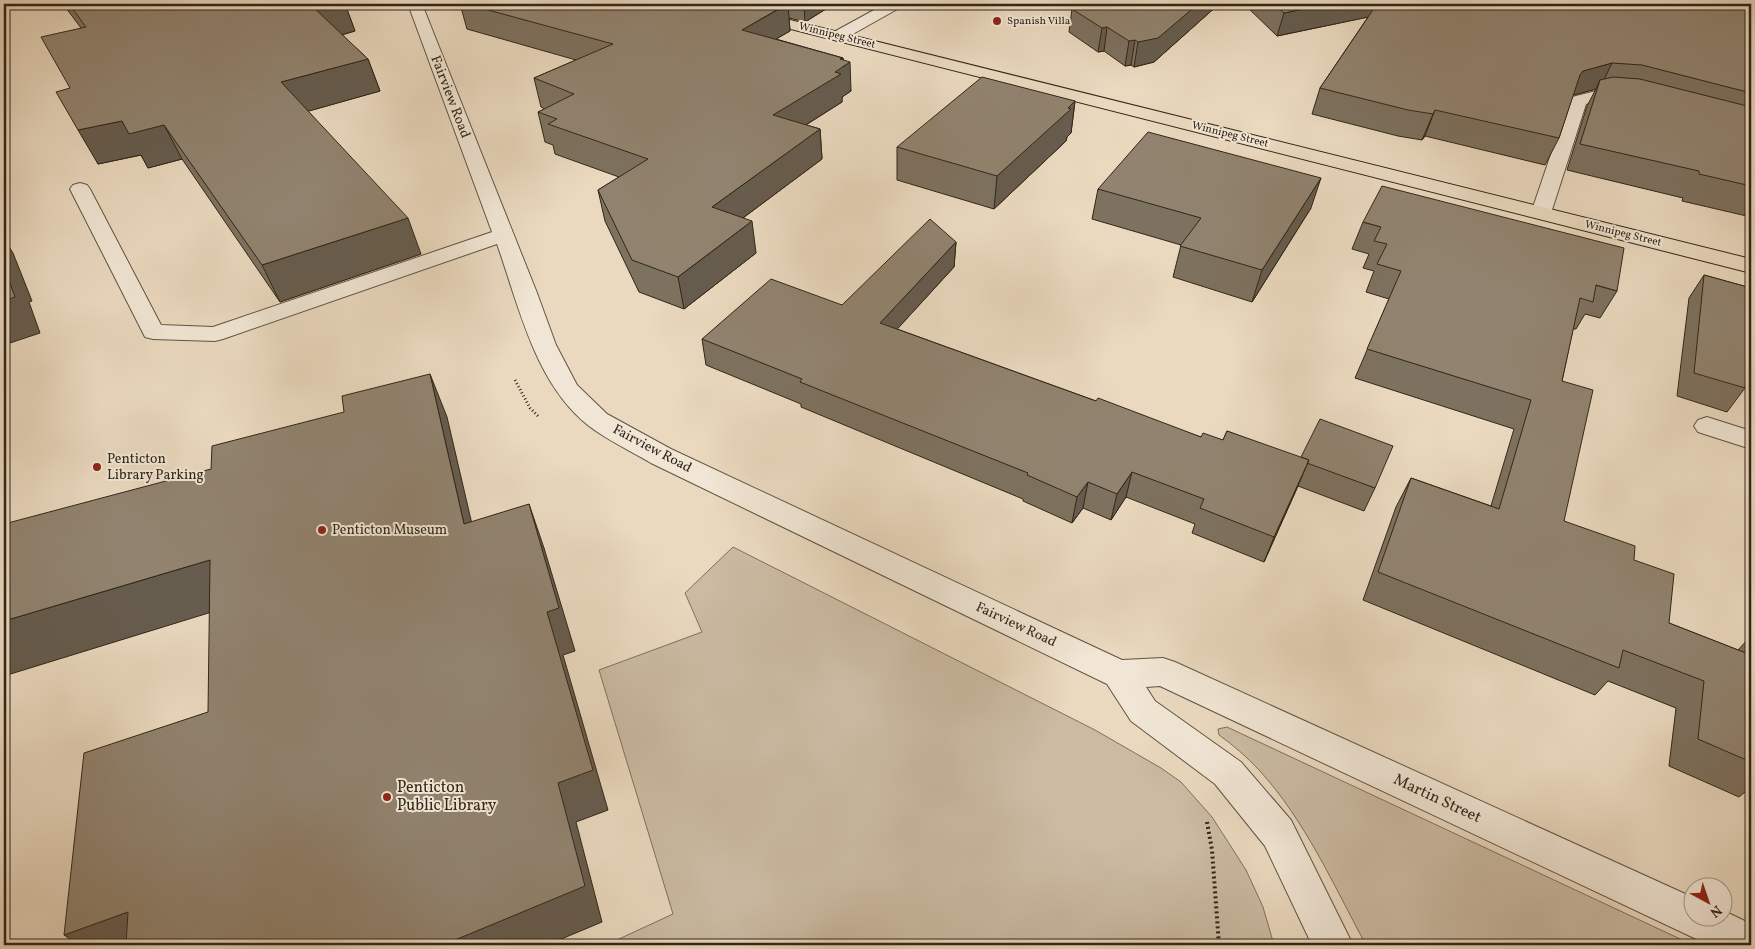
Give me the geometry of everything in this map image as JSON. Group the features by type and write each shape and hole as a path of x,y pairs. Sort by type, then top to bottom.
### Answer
{"main road":[{"name":"Winnipeg Street","path":"709,4 1751,266"}],"street":[{"name":"Fairview Road","path":"416,4 544,345 567,390 598,420 670,461 1119,674"},
{"path":"838,36 896,4"},
{"path":"1541,213 1578,101 1600,95 1628,97 1647,102"},
{"path":"80,189 153,332 215,334 503,235"},
{"path":"1707,426 1751,440"},
{"name":"Martin Street","path":"1119,674 1163,672 1751,944"},
{"path":"1119,674 1143,711 1228,773 1278,833 1333,945"}],"shaded area":[{"path":"733,547 1095,730 1161,768 1181,782 1212,817 1246,870 1263,907 1274,945 606,945 673,914 599,670 702,632 685,593"},
{"path":"1227,727 1693,945 1366,945 1318,854 1291,810 1254,765 1240,751 1219,735 1218,729"}],"building":[{"path":"69,4 333,4 314,8 368,59 281,82 408,218 262,265 164,125 129,134 122,121 78,130 56,92 70,88 41,37 86,27"},
{"path":"466,4 787,4 742,30 843,58 840,59 850,62 835,72 841,74 773,115 820,129 712,207 752,221 678,277 632,260 598,190 648,159 548,124 557,119 538,112 574,94 534,78 613,44"},
{"path":"1078,4 1198,4 1158,38 1138,42 1135,40 1129,41 1107,27 1102,28 1072,9"},
{"path":"1274,4 1328,4 1284,13"},
{"path":"1377,4 1751,4 1751,93 1642,65 1612,63 1583,71 1580,75 1559,138 1435,110 1433,114 1408,110 1320,88"},
{"path":"982,77 1075,101 1068,108 1071,109 997,176 897,147"},
{"path":"1613,77 1640,79 1751,107 1751,186 1699,174 1699,171 1580,144 1600,80"},
{"path":"1148,132 1321,178 1262,270 1180,246 1201,218 1098,189"},
{"path":"1382,186 1624,248 1617,291 1596,285 1593,302 1580,298 1562,381 1593,390 1564,521 1635,546 1634,560 1674,574 1669,623 1751,655 1751,762 1698,739 1704,681 1623,650 1619,668 1378,572 1411,478 1499,509 1531,400 1367,349 1401,271 1377,264 1387,244 1374,241 1381,227 1363,222"},
{"path":"930,219 956,242 880,323 1096,401 1098,398 1201,437 1203,433 1223,440 1227,431 1309,460 1274,537 1200,508 1204,499 1132,472 1117,494 1088,482 1077,497 1027,475 1028,473 800,382 802,379 702,339 771,279 842,305"},
{"path":"4,267 15,297 4,301"},
{"path":"1704,275 1751,288 1751,332 1745,388 1694,373"},
{"path":"430,374 464,524 529,504 559,608 547,612 593,770 558,783 585,886 455,940 456,945 126,945 128,912 64,935 84,753 208,712 210,560 4,621 4,524 211,469 212,446 344,412 342,396"},
{"path":"1320,419 1393,446 1375,488 1307,463 1309,460 1301,457"}],"place":[{"name":"Spanish Villa","path":"997,21"},
{"name":"Penticton Library Parking","path":"97,467"},
{"name":"Penticton Museum","path":"322,530"},
{"name":"Penticton Public Library","path":"387,797"}]}
